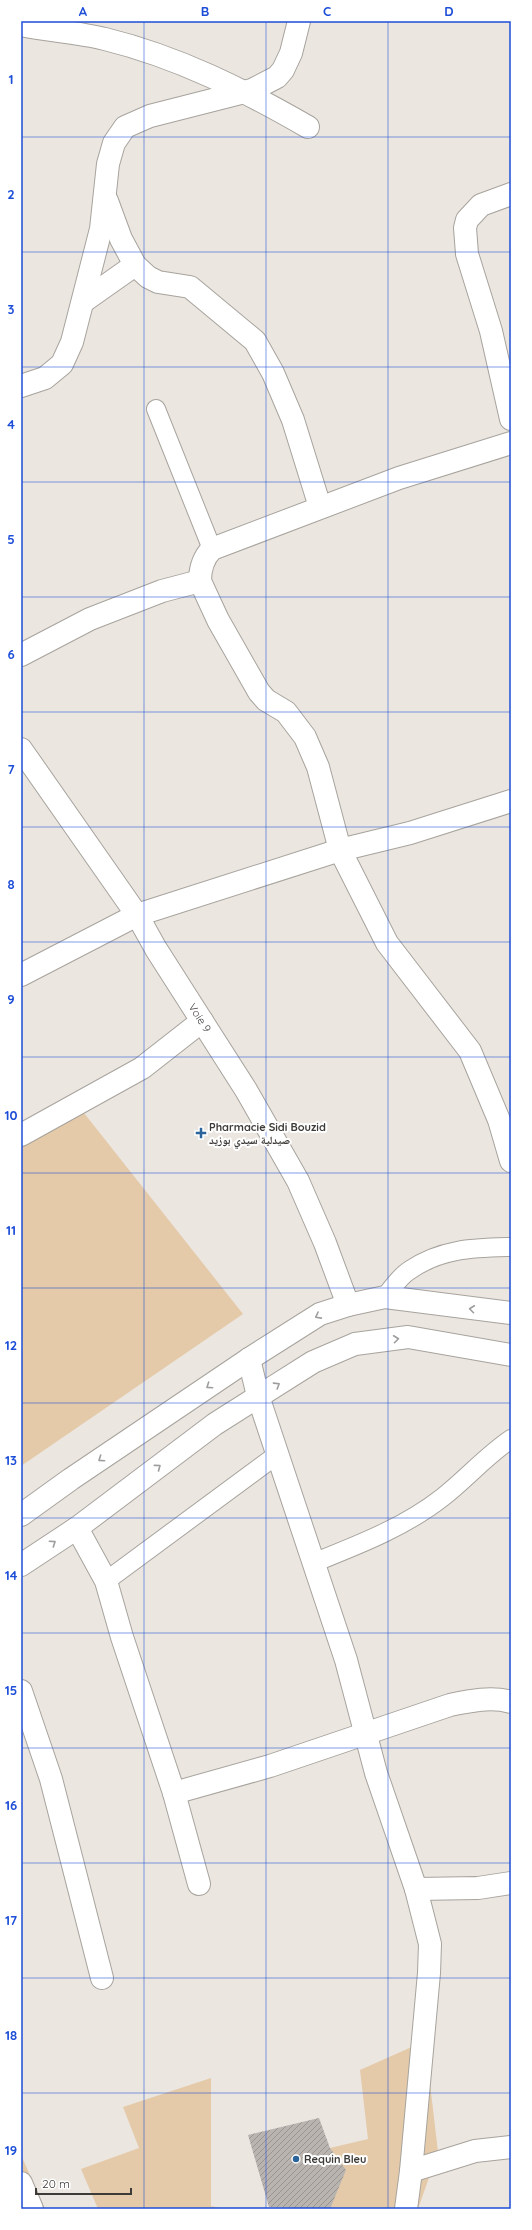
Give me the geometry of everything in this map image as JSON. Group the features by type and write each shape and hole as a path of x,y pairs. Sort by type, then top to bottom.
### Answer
{"street":[{"path":"21,386 45,378 62,364 72,342 84,301 101,229 106,196 108,164 114,143 125,127 150,116 261,86 277,77 283,70 291,53 298,21"},
{"path":"21,25 105,38 190,66 244,91 308,127"},
{"path":"511,194 481,205 467,220 465,228 467,254 491,331 504,363 511,419"},
{"path":"106,196 121,239 135,265 148,277 158,282 190,287 255,341 273,373 293,420 320,507"},
{"path":"84,301 135,265"},
{"path":"511,443 399,478 212,549 202,565 200,581 218,620 259,692 266,700 286,712 305,737 318,767 340,850 387,943 470,1051 499,1120 511,1161"},
{"path":"21,655 90,619 162,592 200,581"},
{"name":"Voie 9","path":"21,749 137,915 246,1090 298,1182 325,1243 348,1304"},
{"path":"21,975 137,915 340,850 410,833 511,801"},
{"path":"21,1135 142,1068 202,1021"},
{"path":"21,1515 71,1479 249,1359 320,1314 348,1304 385,1297 511,1313"},
{"path":"21,1565 77,1528 215,1424 313,1362 355,1344 408,1338 511,1355"},
{"path":"249,1359 258,1396 346,1660 365,1735 423,1914 429,1951 411,2171 406,2209"},
{"path":"77,1528 106,1581 122,1637 174,1793 199,1884"},
{"path":"21,1691 51,1779 102,1978"},
{"path":"174,1793 270,1766 365,1735 413,1716 450,1704 476,1700 505,1700 511,1702"},
{"path":"416,1889 478,1888 511,1883"},
{"path":"411,2171 475,2151 511,2147"},
{"path":"21,2183 32,2209"}],"lane":[{"path":"156,408 212,549"},
{"path":"385,1297 409,1270 434,1257 463,1248 511,1247"},
{"path":"313,1563 378,1536 443,1497 511,1439"},
{"path":"106,1581 278,1454"}],"shaded area":[{"path":"84,1113 243,1314 21,1466 21,1144"},
{"path":"425,2041 438,2152 418,2209 328,2209 330,2148 368,2139 360,2070"},
{"path":"211,2078 211,2206 226,2209 98,2209 81,2169 139,2148 123,2107"},
{"path":"21,2155 45,2209 21,2209"}],"building":[{"name":"Requin Bleu","path":"319,2118 330,2148 346,2170 330,2209 269,2207 248,2135"}],"place":[{"name":"Pharmacie Sidi Bouzid صيدلية سيدي بوزيد","path":"201,1133"},
{"name":"Requin Bleu","path":"296,2159"}]}
